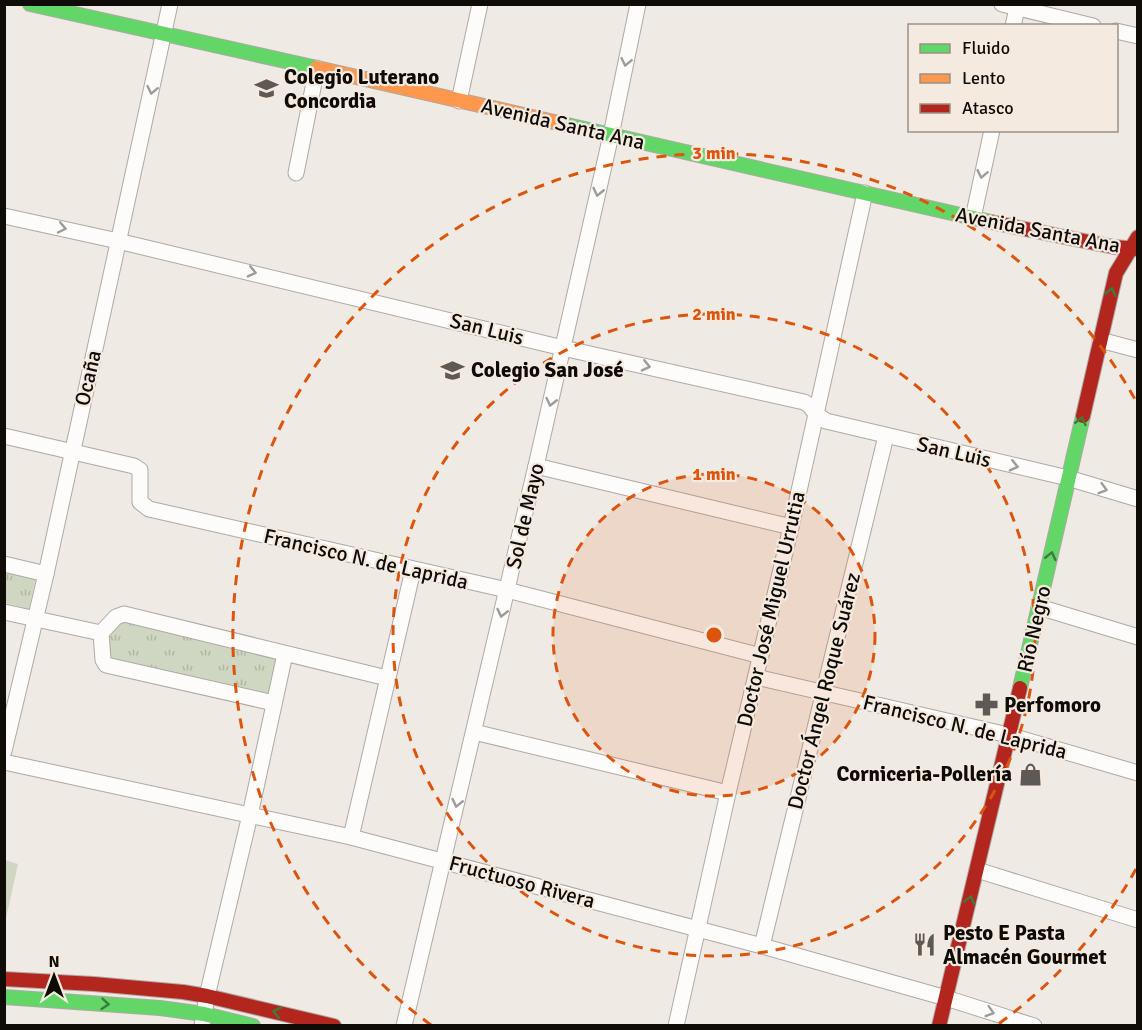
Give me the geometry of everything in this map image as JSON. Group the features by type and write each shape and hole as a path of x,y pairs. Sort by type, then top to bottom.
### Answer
{"main road":[{"name":"Avenida Santa Ana","path":"30,4 973,218 1114,247 1136,245"},
{"name":"Río Negro","path":"939,1026 1116,273 1120,264 1136,245"},
{"path":"4,979 183,992 334,1026"},
{"path":"4,997 149,1007 203,1020 253,1026"}],"street":[{"name":"Ocaña","path":"4,751 46,574 170,4"},
{"path":"459,101 480,4"},
{"name":"Sol de Mayo","path":"404,1026 536,466 611,135 638,4"},
{"path":"1013,24 1012,6 1085,24"},
{"path":"1118,31 1137,36"},
{"path":"296,173 317,68"},
{"path":"973,218 992,132"},
{"name":"Doctor José Miguel Urrutia","path":"676,1026 865,193"},
{"name":"San Luis","path":"4,216 118,240 563,348 804,402 826,420 1068,478 1137,499"},
{"path":"1100,340 1137,350"},
{"name":"Francisco N. de Laprida","path":"4,436 134,465 140,470 140,502 149,509 507,590 761,656"},
{"name":"Doctor Ángel Roque Suárez","path":"762,946 886,436"},
{"path":"536,466 791,527"},
{"path":"4,564 46,574"},
{"path":"351,837 413,570"},
{"path":"1039,606 1137,637"},
{"path":"4,612 101,633"},
{"path":"274,703 106,665 103,660 101,633 116,617 124,614 387,678"},
{"path":"203,1020 285,654"},
{"name":"Francisco N. de Laprida","path":"756,677 1008,735 1137,773"},
{"path":"474,732 728,793"},
{"name":"Fructuoso Rivera","path":"4,762 351,837 762,946 946,998 1034,1026"},
{"path":"977,870 1137,920"}],"green space":[{"path":"5,567 36,577 29,609 5,603"},
{"path":"126,619 282,657 272,699 110,663 105,634"},
{"path":"4,860 18,864 5,923"}],"traffic: fast":[{"path":"30,4 317,68"},
{"path":"554,122 991,222"},
{"path":"1020,688 1083,416"},
{"path":"4,997 160,1008 204,1014 253,1026"}],"traffic: slow":[{"path":"317,68 554,122"}],"traffic: jam":[{"path":"991,222 1114,247 1138,249"},
{"path":"1083,416 1116,273 1138,237"},
{"path":"939,1026 1020,688"},
{"path":"4,979 183,992 334,1026"}],"place":[{"name":"Colegio Luterano Concordia","path":"266,89"},
{"name":"Colegio San José","path":"453,370"},
{"name":"Perfomoro","path":"986,705"},
{"name":"Corniceria-Pollería","path":"1030,774"},
{"name":"Pesto E Pasta Almacén Gourmet","path":"925,945"}]}
